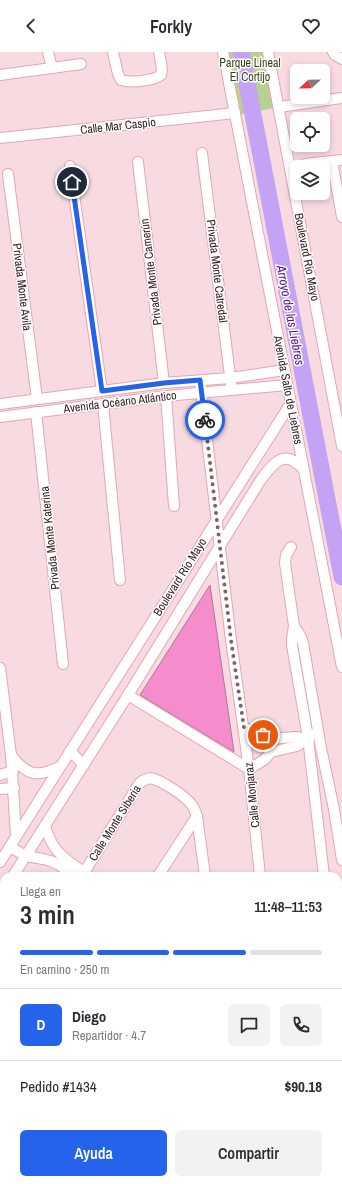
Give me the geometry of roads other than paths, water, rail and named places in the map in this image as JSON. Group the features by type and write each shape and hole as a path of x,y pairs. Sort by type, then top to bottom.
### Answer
{"street":[{"path":"48,52 52,68"},
{"path":"113,52 118,74 121,80 127,82 156,78 161,74 162,69 159,52"},
{"path":"223,52 236,113"},
{"name":"Boulevard Río Mayo","path":"268,52 339,415"},
{"path":"333,52 342,59"},
{"path":"0,75 81,64"},
{"path":"279,107 342,98"},
{"name":"Calle Mar Caspio","path":"0,138 236,113"},
{"name":"Avenida Salto de Liebres","path":"236,113 342,667"},
{"name":"Privada Monte Catredal","path":"202,153 232,390"},
{"path":"337,161 342,217"},
{"name":"Privada Monte Camerún","path":"138,162 164,383"},
{"path":"70,166 102,391"},
{"name":"Privada Monte Avila","path":"8,174 37,399"},
{"name":"Avenida Océano Atlántico","path":"0,404 164,383 230,378 285,370"},
{"name":"Calle Monjaraz","path":"200,380 218,518 231,640 250,768 260,872"},
{"name":"Avenida Océano Atlántico","path":"0,417 166,396 287,385"},
{"path":"166,396 174,506"},
{"name":"Boulevard Río Mayo","path":"0,862 291,403"},
{"path":"103,404 120,580"},
{"name":"Privada Monte Katerina","path":"36,412 63,664"},
{"path":"339,415 342,446"},
{"name":"Boulevard Río Mayo","path":"16,872 128,695 260,482 279,460 292,459 303,469"},
{"path":"291,547 286,555 285,563 294,626 292,646 308,738 324,872"},
{"path":"294,626 303,643 342,860"},
{"path":"0,672 11,755 16,837"},
{"path":"128,695 250,768 264,760 271,752 272,745 269,740 257,732 244,728"},
{"path":"271,752 297,746 308,738 317,726"},
{"path":"269,740 296,737 308,738 321,748"},
{"path":"70,752 84,765"},
{"path":"11,755 23,769 32,773 42,773 61,766"},
{"path":"0,775 12,771"},
{"name":"Calle Monte Siberia","path":"83,872 142,781 150,778 162,782 191,803 197,816 204,872"},
{"path":"0,789 14,788"},
{"path":"161,872 197,816"},
{"path":"45,826 49,839 56,851 78,872"},
{"path":"10,847 26,856 43,858 74,872"}],"waterway":[{"name":"Arroyo de las Liebres","path":"241,52 342,577"}],"park label":[{"name":"Parque Lineal El Cortijo","path":"250,70"}]}
